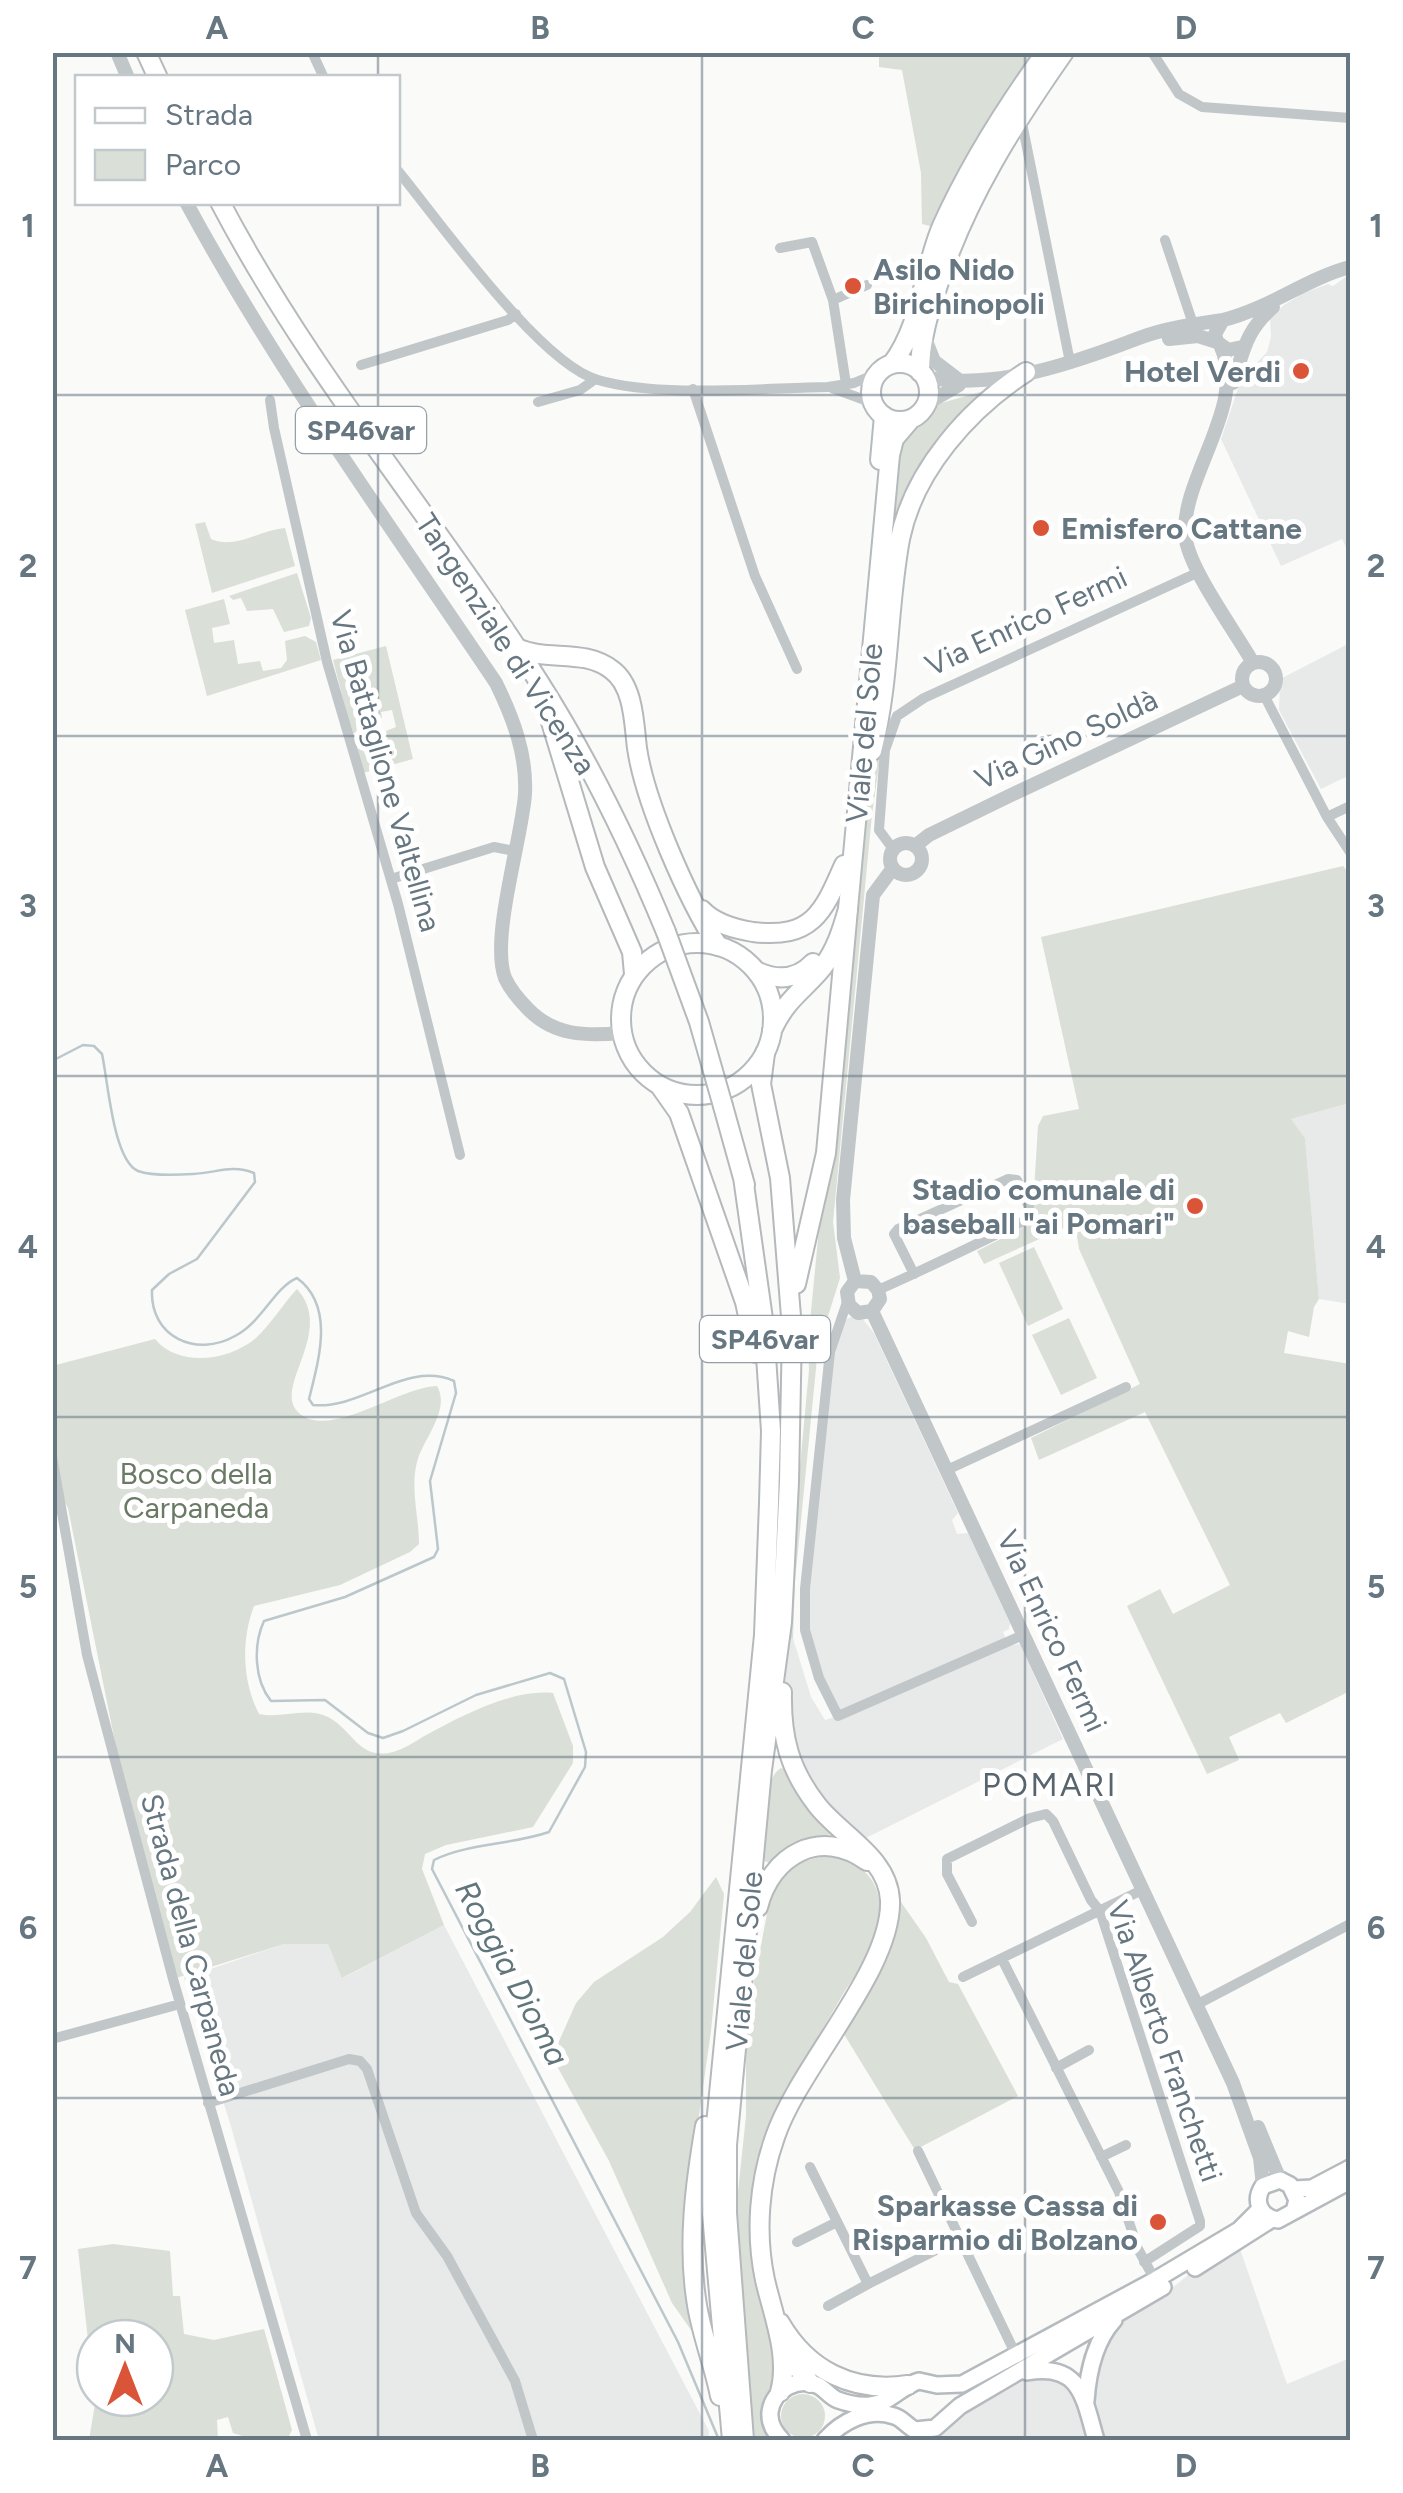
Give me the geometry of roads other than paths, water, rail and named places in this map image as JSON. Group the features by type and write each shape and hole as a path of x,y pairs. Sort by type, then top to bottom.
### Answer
{"main road":[{"path":"146,52 157,75"},
{"name":"Viale del Sole","path":"756,971 790,978 809,968 828,942 836,920 844,865 878,410 872,384 907,338 941,229 1013,97 1046,52"},
{"path":"922,375 923,332 955,232 1020,114 1064,52"},
{"name":"Tangenziale di Vicenza","path":"222,205 247,253 338,398 539,682 606,796 666,932 699,1022 743,1176 778,1341 789,1482"},
{"path":"885,368 910,365 922,375 928,386 926,404"},
{"path":"860,795 880,721 898,550 907,514 922,483 960,426 994,393 1026,372"},
{"name":"Viale del Sole","path":"765,1054 781,1012 829,957 848,910 890,455 894,439 926,404"},
{"path":"878,410 894,420 911,419"},
{"path":"515,648 532,655 580,656 615,672 628,692 647,795 718,946"},
{"path":"539,682 595,867 628,942 634,974"},
{"path":"692,897 706,915 718,922 747,931 794,932 810,924 828,901 844,865"},
{"path":"789,1482 797,1272 826,1154 848,910"},
{"path":"756,971 718,946 695,943 672,947 651,958 634,974 624,992 620,1013 621,1034 634,1064 660,1086 679,1112 754,1337 769,1503"},
{"name":"Viale del Sole","path":"756,971 770,999 772,1030"},
{"path":"765,1054 761,1084 780,1178 792,1329"},
{"path":"660,1086 679,1094 720,1092 738,1084 765,1054"},
{"name":"Tangenziale di Vicenza","path":"743,1176 764,1326 770,1431 769,1503"},
{"name":"Viale del Sole","path":"726,2439 720,2214 762,1770 782,1622 789,1482"},
{"name":"Viale del Sole","path":"744,2440 714,2146 764,1634 769,1503"},
{"path":"782,1622 781,1732 795,1770 818,1807 852,1837 880,1870 890,1896 882,1951 789,2108 775,2136 760,2193 761,2254 794,2363 810,2383 830,2396 866,2405 925,2381 937,2385 962,2384 1212,2252"},
{"path":"745,1956 762,1888 776,1866 795,1853 816,1848 841,1849 858,1854 880,1870"},
{"path":"725,2012 698,2172 692,2259 696,2303 719,2389 726,2439"},
{"path":"1266,2214 1258,2197 1263,2186 1312,2188 1350,2168"},
{"path":"904,2389 897,2405 907,2426 924,2431 935,2428 945,2418 1128,2307 1239,2230 1266,2214 1284,2218 1350,2181"},
{"path":"1287,2184 1297,2200 1294,2211"},
{"path":"1086,2405 1088,2375 1096,2348 1109,2325 1128,2307"},
{"path":"777,2316 807,2359 833,2376 862,2386 904,2389"},
{"path":"777,2316 784,2366 780,2392 770,2410 780,2440"},
{"path":"1014,2375 1045,2369 1074,2380 1096,2440"},
{"path":"780,2392 791,2385 810,2383"},
{"path":"937,2385 947,2400 945,2418"},
{"path":"829,2435 836,2416 830,2396"},
{"path":"829,2435 865,2415 900,2417"}],"street":[{"path":"312,52 323,75"},
{"path":"1152,52 1179,94 1202,107 1350,118"},
{"path":"1020,114 1070,362"},
{"path":"400,174 550,352 594,380 637,388 828,387 885,368"},
{"path":"188,205 224,272 295,384 496,682 512,715 524,755 525,794 502,947 505,977 542,1024 570,1033 621,1034"},
{"path":"1165,240 1193,324"},
{"path":"780,248 812,242 833,300 846,384"},
{"path":"922,375 964,382 1070,362 1140,338 1228,318 1281,300 1335,270 1350,267"},
{"path":"833,300 866,285"},
{"path":"1118,348 1189,336 1228,350 1245,342 1262,316 1281,300"},
{"path":"360,365 508,320 516,314"},
{"path":"1224,402 1228,367 1219,344 1218,326 1228,318 1241,320 1247,327 1245,342 1188,512 1188,546 1253,663"},
{"path":"923,332 934,361 964,382"},
{"path":"538,402 580,390 594,380"},
{"path":"926,404 964,382"},
{"path":"828,387 858,395 878,410"},
{"path":"692,388 756,576 797,669"},
{"name":"Via Battaglione Valtellina","path":"270,400 327,662 391,879 460,1155"},
{"name":"Via Enrico Fermi","path":"914,846 922,858 916,871 907,875 893,868 893,850 879,830 885,750 897,716 924,698 1200,572"},
{"path":"1253,663 1268,665 1275,675 1274,687 1264,695 1254,695 1243,686 1243,672 1253,663"},
{"name":"Via Gino Soldà","path":"914,846 976,812 1243,686"},
{"path":"1264,695 1327,817 1350,852"},
{"path":"1327,817 1350,806"},
{"path":"893,850 906,843 914,846"},
{"path":"391,879 494,847 515,851"},
{"name":"Via Enrico Fermi","path":"855,1282 844,1238 842,1200 873,895 893,868"},
{"path":"878,1290 914,1274 1026,1220 1028,1207 1017,1180 1008,1178 898,1229 894,1234 914,1274"},
{"path":"859,1309 848,1288 866,1280 878,1290"},
{"path":"878,1290 878,1304 859,1309 839,1324 830,1352 805,1589 805,1630 820,1678 838,1716 1023,1635"},
{"name":"Via Enrico Fermi","path":"859,1309 946,1470 1233,2083 1260,2158 1263,2186"},
{"path":"946,1470 1126,1387"},
{"name":"Strada della Carpaneda","path":"52,1456 87,1655 180,2004 307,2440"},
{"name":"Via Alberto Franchetti","path":"972,1922 947,1874 947,1859 1046,1814 1100,1912 1200,2221 1200,2226 1144,2262"},
{"path":"963,1977 1142,1890"},
{"path":"1196,2004 1350,1924"},
{"path":"1002,1960 1119,2192 1144,2262 1155,2280"},
{"path":"52,2039 180,2004"},
{"path":"1056,2068 1090,2050"},
{"path":"208,2103 349,2059 360,2061 367,2069 416,2213 449,2260 514,2381 533,2440"},
{"name":"Via Enrico Fermi","path":"1233,2083 1287,2184"},
{"path":"1101,2157 1126,2145"},
{"path":"918,2151 1017,2357"},
{"path":"810,2167 868,2284"},
{"path":"797,2242 837,2222"},
{"path":"828,2306 962,2237"}],"waterway":[{"name":"Roggia Dioma","path":"52,1061 83,1045 94,1046 102,1054 117,1136 130,1164 138,1171 173,1175 238,1169 254,1173 255,1182 197,1259 169,1274 152,1290 153,1306 167,1331 191,1344 205,1345 235,1336 297,1278 309,1290 320,1318 320,1351 309,1399 313,1405 331,1405 419,1377 454,1381 456,1393 430,1481 438,1549 434,1557 345,1597 264,1621 257,1651 258,1673 271,1701 325,1700 368,1733 383,1738 476,1695 550,1673 564,1679 586,1752 585,1767 549,1832 447,1854 434,1860 432,1869 678,2342 719,2440"}],"place":[{"name":"Asilo Nido Birichinopoli","path":"853,286"},
{"name":"Hotel Verdi","path":"1301,371"},
{"name":"Emisfero Cattane","path":"1041,528"},
{"name":"Stadio comunale di baseball \"ai Pomari\"","path":"1195,1206"},
{"name":"Sparkasse Cassa di Risparmio di Bolzano","path":"1158,2222"}],"district":[{"name":"POMARI","path":"1050,1785"}],"park label":[{"name":"Bosco della Carpaneda","path":"196,1490"}]}
